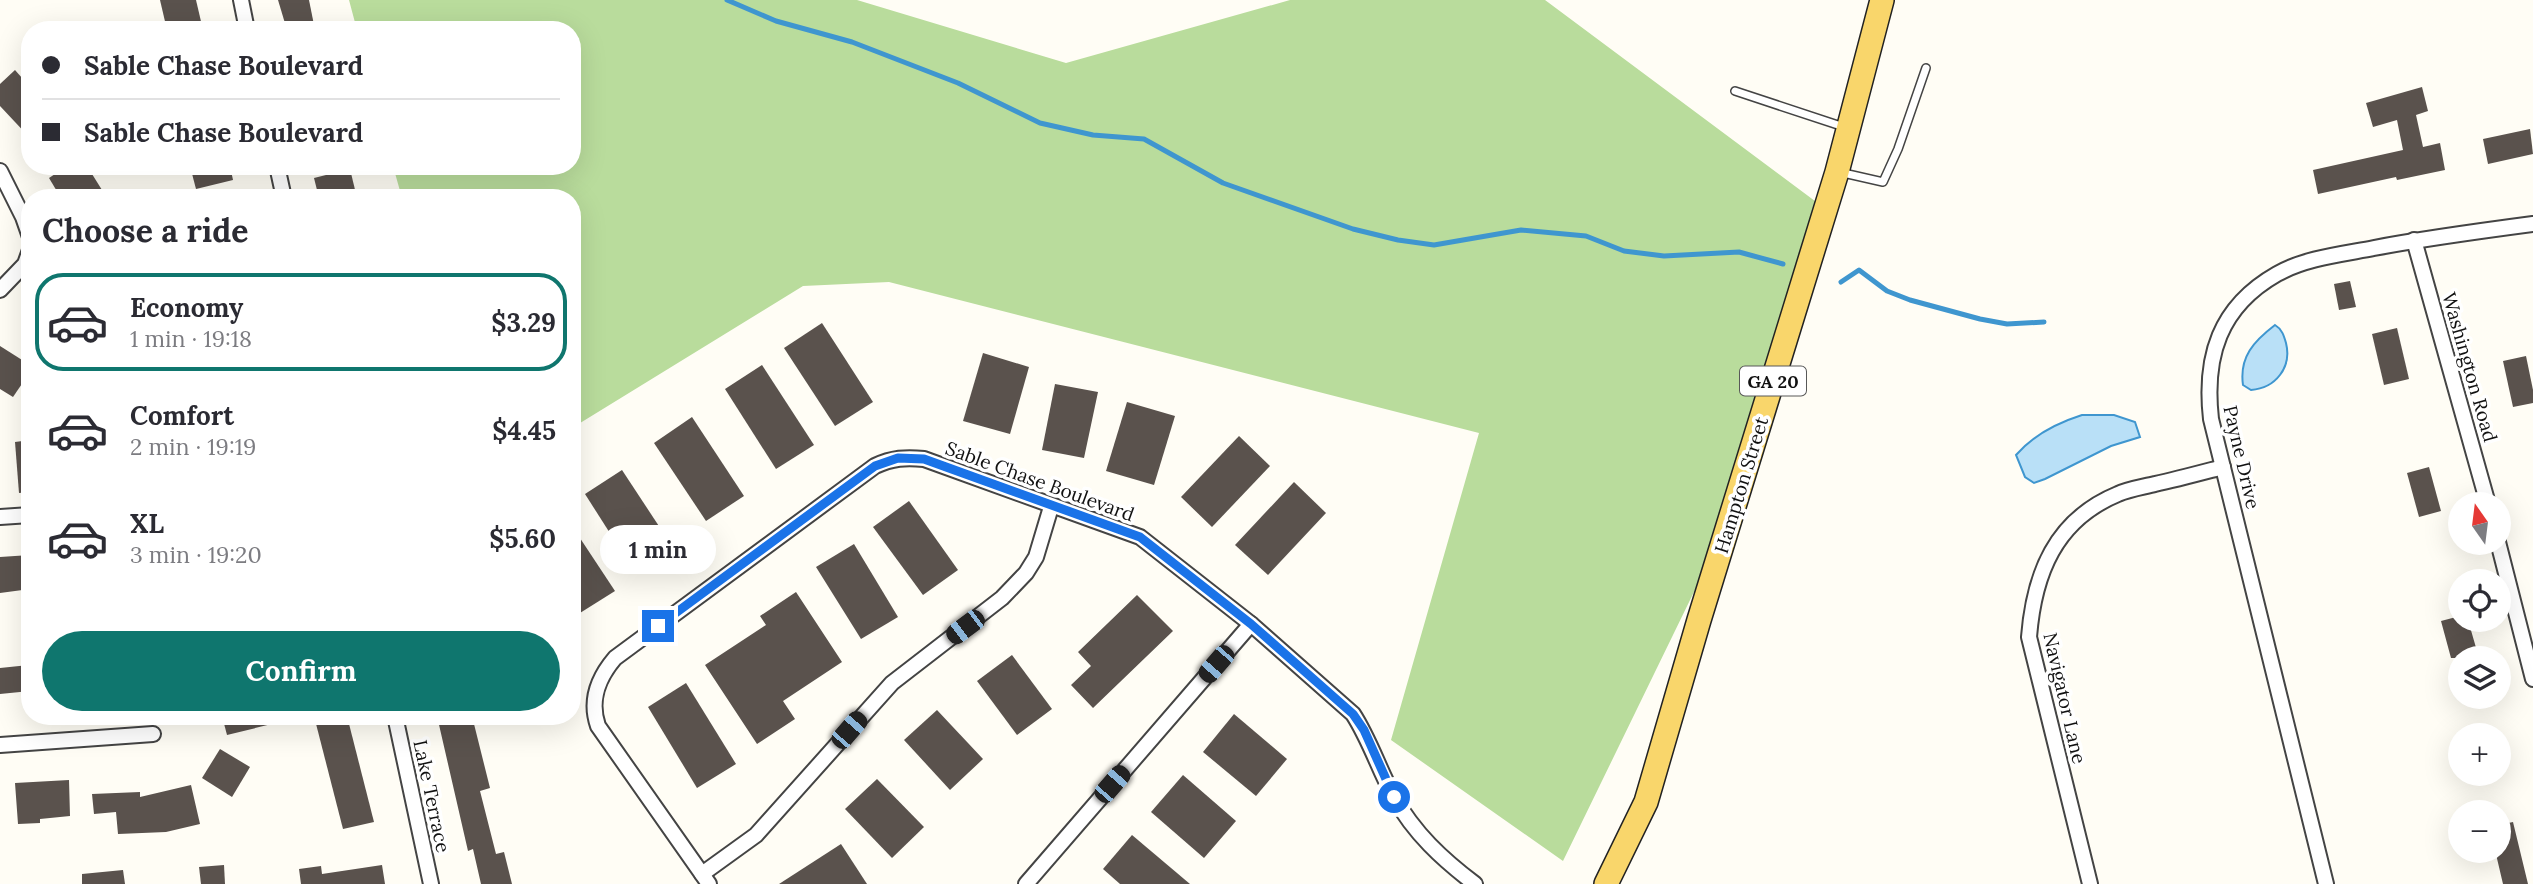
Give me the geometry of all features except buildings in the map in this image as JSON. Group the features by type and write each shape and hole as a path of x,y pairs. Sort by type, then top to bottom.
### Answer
{"main road":[{"name":"Hampton Street","path":"1606,884 1646,802 1837,172 1882,0"}],"street":[{"path":"241,0 245,21"},
{"path":"0,172 21,213"},
{"name":"Payne Drive","path":"2326,884 2211,419 2209,374 2217,341 2232,312 2252,291 2277,273 2293,267 2327,257 2414,240 2533,224"},
{"name":"Washington Road","path":"2414,240 2485,492"},
{"path":"0,290 21,268"},
{"name":"Sable Chase Boulevard","path":"706,879 598,726 594,701 603,672 615,658 875,466 888,460 910,457 924,459 1140,537 1251,624 1353,714 1364,730 1394,797 1413,827 1433,850 1475,884"},
{"name":"Navigator Lane","path":"2090,884 2029,637 2031,603 2053,548 2070,526 2093,506 2120,492 2223,467"},
{"path":"706,879 756,835 892,684 1002,598 1026,573 1036,557 1051,507"},
{"path":"0,517 21,516"},
{"path":"2501,555 2533,679"},
{"path":"1026,884 1251,624"},
{"name":"Lake Terrace","path":"397,725 431,884"},
{"path":"0,745 153,734"}],"lane":[{"path":"1837,172 1883,182 1898,149 1926,68"},
{"path":"1735,91 1848,128"}],"green space":[{"path":"349,0 857,0 1066,63 1290,0 1545,0 1831,213 1727,524 1563,861 1391,740 1479,433 889,282 803,286 581,422 581,189 399,189 396,175 581,175 581,21 355,21"}],"water":[{"path":"2275,325 2286,343 2287,360 2275,381 2251,390 2243,385 2243,366 2250,350"},
{"path":"2082,415 2114,415 2135,422 2140,437 2111,446 2034,483 2025,477 2016,455 2046,430"}],"waterway":[{"path":"727,0 776,21 852,42 958,83 1040,123 1093,135 1144,139 1223,183 1353,229 1434,245 1521,230 1586,236 1624,251 1664,256 1739,252 1783,264"},
{"path":"1841,282 1859,270 1887,291 1910,300 2007,324 2044,322"}],"route":[{"path":"658,626 875,466 898,458 924,459 1140,537 1251,624 1353,714 1364,730 1394,797"}]}
